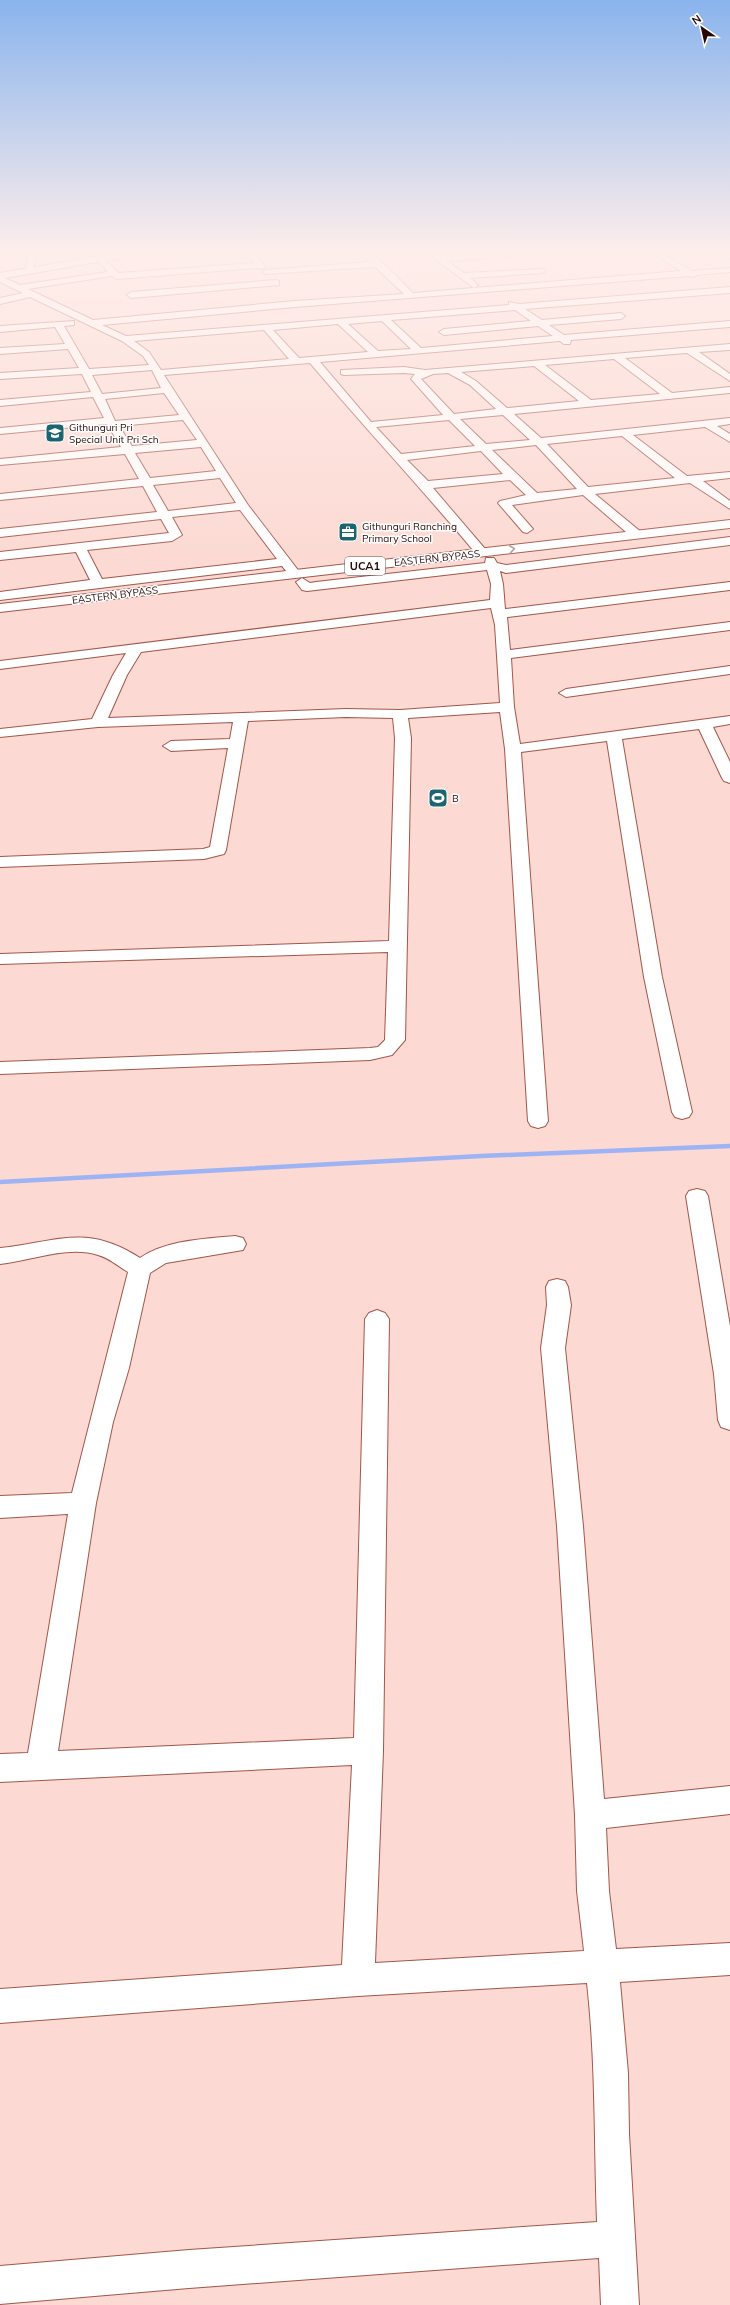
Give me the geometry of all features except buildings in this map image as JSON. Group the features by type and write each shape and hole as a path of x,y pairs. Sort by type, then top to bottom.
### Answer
{"main road":[{"name":"EASTERN BYPASS","path":"488,560 637,535 730,524"},
{"name":"EASTERN BYPASS","path":"0,616 298,578 423,564 628,549 730,533"},
{"name":"EASTERN BYPASS","path":"0,608 9,599 298,578"}],"street":[{"path":"0,556 175,536 175,533 163,515 129,451 111,423 86,371 77,357"},
{"path":"148,357 166,390 224,474 243,506 285,562 298,578 307,586 488,560"},
{"path":"292,357 296,361"},
{"path":"0,376 86,371 156,370 356,357"},
{"path":"417,382 417,377 428,372 430,365 422,357"},
{"path":"507,357 515,365"},
{"path":"586,357 591,360"},
{"path":"617,357 666,396 675,406"},
{"path":"324,374 379,370 428,372 621,357"},
{"path":"699,357 730,378"},
{"path":"313,360 368,425 426,485 488,560 498,584 498,609 502,625 507,707 514,748 538,1121"},
{"path":"538,364 589,404"},
{"path":"379,370 417,382 534,497"},
{"path":"451,370 473,383 504,413 537,441 585,491 637,535"},
{"path":"0,403 166,390"},
{"path":"368,425 730,390"},
{"path":"566,406 577,416"},
{"path":"687,415 730,439"},
{"path":"0,432 186,417"},
{"path":"400,457 482,446 730,421"},
{"path":"588,425 599,435"},
{"path":"633,439 660,428"},
{"path":"623,432 689,480 730,506"},
{"path":"0,462 204,444"},
{"path":"0,497 224,474"},
{"path":"527,529 504,503 534,497 730,475"},
{"path":"426,485 513,476"},
{"path":"0,533 243,506"},
{"path":"628,549 730,541"},
{"path":"80,548 98,583"},
{"path":"9,599 98,583 285,562"},
{"path":"0,665 136,648 498,609 730,586"},
{"path":"503,655 730,626"},
{"path":"98,722 120,675 136,648"},
{"path":"566,693 730,670"},
{"path":"0,733 98,722 346,714 400,714 507,707"},
{"path":"0,1068 222,1061 386,1052 391,1049 395,1040 404,738 400,714"},
{"path":"0,862 214,852 218,850 221,841 241,718"},
{"path":"514,748 730,720"},
{"path":"704,724 730,776"},
{"path":"614,736 654,977 682,1112"},
{"path":"171,746 237,743"},
{"path":"0,959 397,946"},
{"path":"696,1196 726,1374 730,1420"},
{"path":"41,1765 84,1503 101,1422 117,1368 133,1293 140,1269 159,1256 202,1247 235,1244"},
{"path":"0,1256 64,1246 89,1245 114,1253 140,1269"},
{"path":"557,1287 559,1305 553,1348 570,1526 590,1815 593,1891 611,2073 616,2239 620,2305"},
{"path":"358,1980 368,1751 377,1319"},
{"path":"0,1507 84,1503"},
{"path":"0,1768 368,1751"},
{"path":"590,1815 730,1800"},
{"path":"0,2006 358,1980 730,1959"},
{"path":"0,2285 197,2268 616,2239"}],"waterway":[{"path":"0,1182 481,1156 730,1146"}],"place":[{"name":"Githunguri Pri Special Unit Pri Sch","path":"55,433"},
{"name":"Githunguri Ranching Primary School","path":"348,532"},
{"name":"B","path":"438,798"}]}
